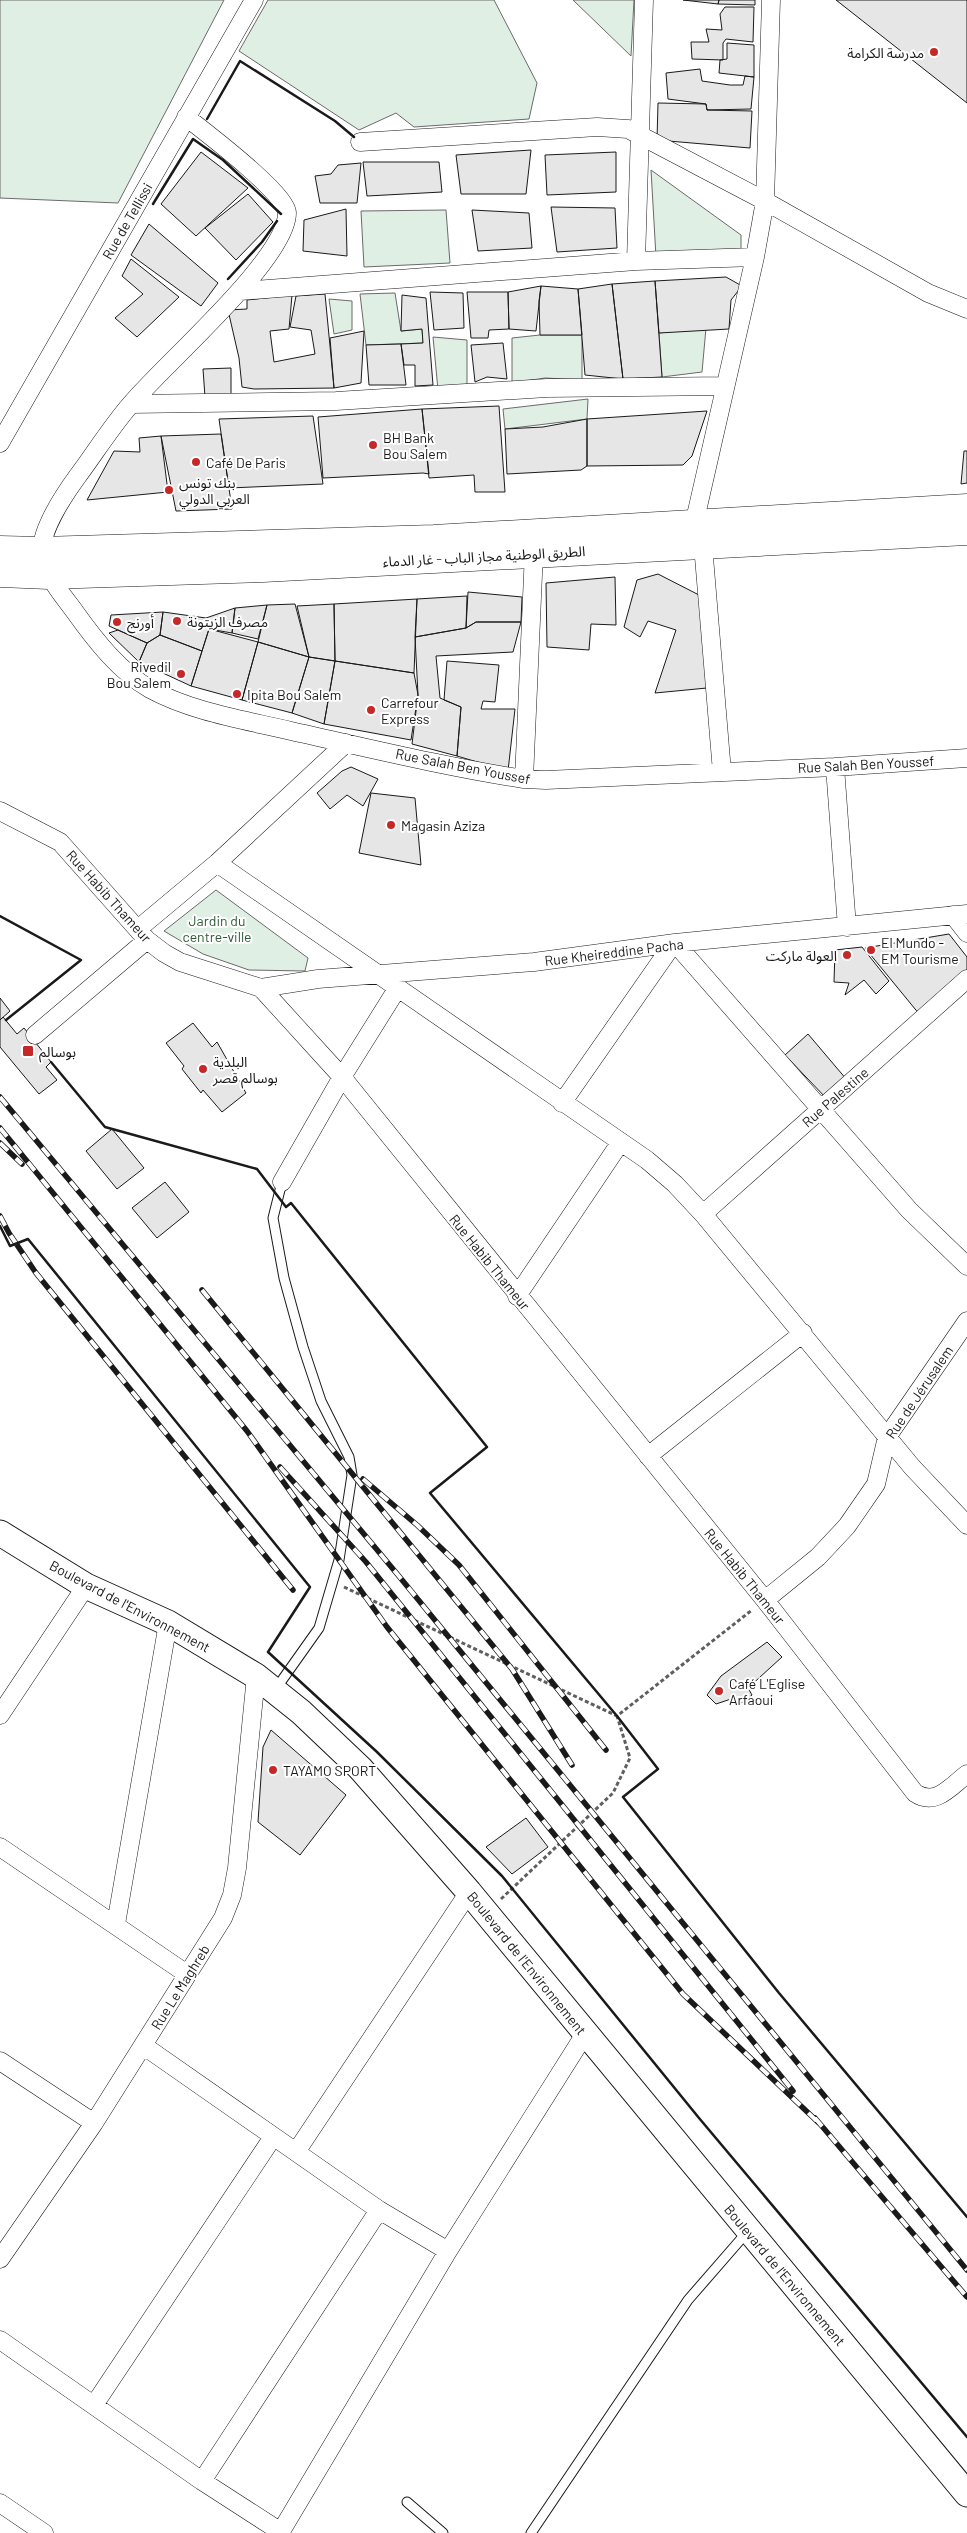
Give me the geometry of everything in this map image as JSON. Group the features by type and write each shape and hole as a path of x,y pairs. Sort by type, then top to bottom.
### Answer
{"main road":[{"name":"الطريق الوطنية مجاز الباب - غار الدماء","path":"0,573 45,563 264,556 534,552 967,508"},
{"name":"الطريق الوطنية مجاز الباب - غار الدماء","path":"264,556 434,539 967,531"},
{"name":"الطريق الوطنية مجاز الباب - غار الدماء","path":"0,550 45,563"}],"street":[{"name":"Rue de Tellissi","path":"0,443 254,0"},
{"path":"636,261 644,0"},
{"path":"722,772 700,534 700,493 755,257 764,201 772,0"},
{"path":"45,563 51,520 58,504 131,404 240,290 275,247 287,217 286,205 240,159 186,117"},
{"path":"360,142 597,128 628,129 764,201 928,294 967,309"},
{"path":"240,290 636,261 755,257"},
{"path":"131,404 336,401 547,388 724,386"},
{"path":"524,779 534,552"},
{"name":"Rue Salah Ben Youssef","path":"45,563 87,629 119,664 148,688 178,701 246,720 346,743 524,779 546,780 835,767 967,758"},
{"path":"35,1035 346,743"},
{"path":"835,767 847,927"},
{"name":"Rue Habib Thameur","path":"0,811 60,842 143,935 164,953 180,962 260,988 342,1077 517,1296 765,1600 916,1793 924,1799 932,1799 967,1774"},
{"path":"217,863 647,1160 676,1184 803,1332 887,1437 967,1525"},
{"path":"960,915 967,933"},
{"name":"Rue Kheireddine Pacha","path":"260,988 318,979 534,962 674,944 960,915"},
{"path":"562,1102 674,944 909,1210 967,1266"},
{"name":"Rue Palestine","path":"703,1214 967,979"},
{"path":"282,1182 342,1077 397,989"},
{"path":"517,1296 620,1142"},
{"name":"Rue de Jérusalem","path":"765,1600 818,1557 847,1526 876,1484 887,1437 967,1321"},
{"path":"648,1456 803,1332"},
{"name":"Boulevard de l'Environnement","path":"0,1533 86,1586 168,1624 266,1683 360,1768 469,1892 967,2494"},
{"path":"0,1715 86,1586"},
{"path":"116,1924 168,1624"},
{"name":"Rue Le Maghreb","path":"0,2259 94,2124 223,1918 232,1895 266,1683"},
{"path":"0,1848 116,1924 187,1974"},
{"path":"296,2152 469,1892"},
{"path":"0,2340 280,2533 448,2251 585,2034"},
{"path":"144,2046 379,2210 448,2251"},
{"path":"0,2061 94,2124"},
{"path":"94,2405 273,2137"},
{"path":"202,2481 379,2210"},
{"path":"0,2503 44,2533"}],"lane":[{"path":"266,1683 319,1628 344,1537 352,1475 349,1457 321,1401 303,1347 284,1278 272,1218 282,1182"},
{"path":"531,2533 688,2300 749,2231"},
{"path":"407,2502 444,2533"}],"path":[{"path":"332,1582 554,1684 617,1716 630,1758 613,1793 486,1913"},
{"path":"617,1716 765,1600"}],"green space":[{"path":"0,0 224,0 118,203 0,198"},
{"path":"268,0 494,0 537,83 529,119 414,127 396,113 359,130 239,51"},
{"path":"573,0 634,0 631,56"},
{"path":"651,170 741,235 741,250 656,257"},
{"path":"446,210 450,263 364,267 361,211"},
{"path":"395,293 401,331 422,329 423,343 366,345 360,294"},
{"path":"329,299 352,301 352,330 334,334"},
{"path":"706,328 702,372 662,377 659,333"},
{"path":"540,335 582,335 582,380 545,378 512,383 512,338"},
{"path":"433,337 467,340 467,386 438,390"},
{"path":"588,399 587,419 505,429 503,409"},
{"name":"Jardin du centre-ville","path":"216,890 308,958 305,971 249,970 203,954 164,931"}],"building":[{"path":"683,0 719,0 718,4"},
{"path":"719,0 755,0 755,5 718,4"},
{"name":"مدرسة الكرامة","path":"836,0 967,0 967,103"},
{"path":"725,7 754,7 753,42 726,39 723,43 723,60 692,59 691,42 709,42 706,29 722,30 720,14"},
{"path":"727,43 754,45 754,77 719,73 720,60 727,59"},
{"path":"700,69 702,81 743,85 745,76 754,77 751,109 707,110 706,104 668,99 666,73"},
{"path":"658,103 706,104 707,110 752,111 750,148 657,140"},
{"path":"531,150 526,194 461,194 456,155"},
{"path":"201,152 248,188 196,236 161,204"},
{"path":"616,152 616,192 547,195 545,155"},
{"path":"363,162 439,162 442,192 367,196"},
{"path":"361,163 357,203 320,203 315,176 331,174 338,165"},
{"path":"248,194 273,222 236,260 205,228"},
{"path":"551,207 615,208 617,248 557,252"},
{"path":"346,209 347,256 303,251 304,220"},
{"path":"472,210 529,213 532,248 478,251"},
{"path":"149,224 218,283 201,306 131,255"},
{"path":"131,259 179,297 137,337 115,318 143,294 122,276"},
{"path":"726,277 742,286 731,300 729,329 659,333 655,281"},
{"path":"655,281 662,377 623,379 612,284"},
{"path":"612,284 623,379 585,375 578,289"},
{"path":"541,286 578,289 582,335 540,335 539,301"},
{"path":"541,286 536,331 509,329 508,292"},
{"path":"430,292 463,293 464,328 434,330"},
{"path":"467,292 508,292 509,329 489,330 488,338 471,338"},
{"path":"325,294 334,388 254,389 242,387 239,358 228,310 247,309 247,300 292,295 289,329 270,331 274,362 315,354 311,330 290,327 296,296"},
{"path":"402,295 426,298 433,385 415,386 415,365 404,365 401,344 423,343 422,329 401,331"},
{"path":"364,331 361,383 334,388 330,338"},
{"path":"503,343 507,379 487,377 475,382 471,345"},
{"path":"401,344 406,385 369,385 366,345"},
{"path":"231,368 231,396 205,397 203,369"},
{"path":"499,406 505,492 475,492 474,475 429,478 422,409"},
{"name":"BH Bank Bou Salem","path":"422,409 429,474 323,478 318,417"},
{"path":"707,411 692,456 683,465 587,466 587,419"},
{"path":"313,416 323,484 229,488 219,419"},
{"path":"587,419 587,466 581,470 507,474 505,429 543,427"},
{"name":"Café De Paris","path":"221,434 232,509 176,511 161,436"},
{"path":"161,436 168,492 87,500 114,451 140,452 139,438"},
{"path":"964,451 967,451 967,483 961,484"},
{"path":"658,574 699,595 707,688 655,693 676,630 648,621 640,637 624,627 637,580"},
{"path":"615,577 616,625 591,624 589,650 547,647 546,583"},
{"path":"468,592 522,597 521,622 476,622 466,628"},
{"path":"467,596 466,628 415,637 417,599"},
{"path":"417,599 414,673 335,661 334,604"},
{"path":"295,604 309,657 258,642 267,605"},
{"path":"334,604 335,661 309,657 297,606"},
{"path":"267,605 258,639 232,633 235,608"},
{"path":"235,608 232,633 209,629 206,618"},
{"path":"163,612 206,618 209,629 202,651 160,635"},
{"path":"163,612 160,635 147,643 109,626 111,615"},
{"path":"476,622 521,622 513,652 436,656 440,698 461,707 457,756 412,744 418,695 415,637 466,628"},
{"path":"209,629 258,642 242,700 191,686"},
{"path":"118,630 147,643 139,662 109,633"},
{"path":"160,635 202,651 191,686 139,662 147,643"},
{"path":"258,642 309,657 292,713 242,700"},
{"path":"309,657 335,661 324,724 292,713"},
{"name":"Carrefour Express","path":"335,661 414,673 418,695 411,740 324,724"},
{"path":"447,661 499,665 495,702 483,701 481,709 515,709 508,771 457,756 461,707 444,700"},
{"path":"351,767 378,779 363,806 347,795 330,809 317,793 342,771"},
{"name":"Magasin Aziza","path":"371,793 415,798 421,865 359,853"},
{"path":"949,934 967,957 967,975 920,1015 865,948"},
{"path":"862,947 889,981 876,994 864,980 845,995 849,983 834,982 835,950"},
{"path":"0,998 10,1011 0,1020"},
{"name":"بوسالم","path":"3,1017 17,1034 24,1028 51,1062 46,1067 57,1080 39,1094 0,1047 0,1020"},
{"path":"193,1023 212,1047 217,1042 246,1093 222,1112 203,1090 201,1093 182,1069 184,1066 166,1043"},
{"path":"808,1034 847,1080 827,1099 785,1055"},
{"path":"112,1129 144,1168 117,1189 86,1151"},
{"path":"165,1182 189,1212 157,1238 132,1208"},
{"path":"767,1642 782,1657 748,1688 752,1695 742,1703 734,1698 716,1704 707,1695 721,1676"},
{"path":"271,1730 346,1795 300,1855 258,1822 263,1747"},
{"path":"526,1818 548,1847 512,1874 486,1847"}],"railway":[{"path":"0,1097 398,1575 967,2270"},
{"path":"0,1128 247,1431 387,1627 683,1994 820,2124"},
{"path":"0,1143 22,1164"},
{"path":"0,1216 36,1273 293,1590"},
{"path":"202,1290 512,1669 572,1765"},
{"path":"280,1467 366,1562 793,2091"},
{"path":"363,1479 417,1525 459,1565 606,1750"},
{"path":"815,2118 967,2297"}],"wall":[{"path":"207,119 240,61 335,121 354,137"},
{"path":"153,204 193,139 223,160 281,214"},
{"path":"228,279 262,242 277,221"},
{"path":"0,916 81,960 6,1020"},
{"path":"51,1062 105,1127 257,1169 286,1207 291,1203 487,1447 430,1493 617,1716 658,1769 623,1797 779,1993 967,2217"},
{"path":"0,1226 10,1246 28,1239 310,1587 268,1652 377,1752 502,1876 699,2118 967,2437"}],"place":[{"name":"مدرسة الكرامة","path":"934,52"},
{"name":"BH Bank Bou Salem","path":"373,445"},
{"name":"Café De Paris","path":"196,462"},
{"name":"بنك تونس العربي الدولي","path":"169,490"},
{"name":"مصرف الزيتونة","path":"177,621"},
{"name":"أورنج","path":"117,622"},
{"name":"Rivedil Bou Salem","path":"181,674"},
{"name":"Ipita Bou Salem","path":"237,694"},
{"name":"Carrefour Express","path":"371,710"},
{"name":"Magasin Aziza","path":"391,825"},
{"name":"El Mundo - EM Tourisme","path":"871,950"},
{"name":"العولة ماركت","path":"847,955"},
{"name":"بوسالم","path":"28,1051"},
{"name":"البلدية بوسالم قصر","path":"203,1069"},
{"name":"Café L'Eglise Arfaoui","path":"719,1691"},
{"name":"TAYAMO SPORT","path":"273,1770"}]}
